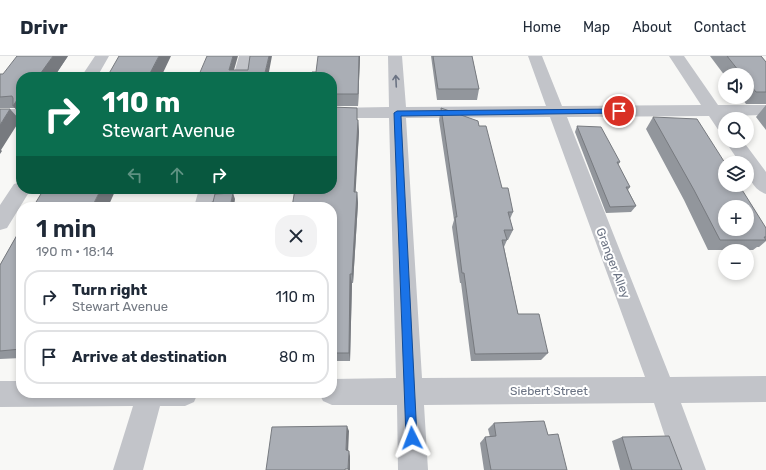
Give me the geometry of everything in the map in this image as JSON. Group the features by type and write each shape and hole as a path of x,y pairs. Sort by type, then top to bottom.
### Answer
{"street":[{"path":"92,72 102,56"},
{"path":"242,72 246,56"},
{"path":"395,56 413,470"},
{"name":"Granger Alley","path":"535,56 663,391 691,470"},
{"path":"676,56 718,116"},
{"path":"337,113 766,110"},
{"path":"0,114 16,114"},
{"path":"739,148 766,187"},
{"path":"0,222 18,194"},
{"name":"Siebert Street","path":"337,392 663,391 766,389"},
{"path":"0,394 16,394"},
{"path":"128,470 149,398"}],"building":[{"path":"17,56 53,56 42,72 16,72 16,102 13,106 12,96 0,97 0,74 3,74"},
{"path":"119,56 159,56 151,72 110,72"},
{"path":"207,56 233,56 229,70 248,70 250,56 269,56 265,72 200,72"},
{"path":"318,56 359,56 358,94 337,94 337,72 316,72"},
{"path":"433,56 472,56 479,89 438,89"},
{"path":"727,56 761,56 766,62 766,92 756,92 754,90 754,68 736,68"},
{"path":"337,107 357,108 358,120 354,192 357,192 352,274 350,274 349,353 337,353 337,202 293,202 294,194 337,194"},
{"path":"441,108 478,121 479,126 486,126 502,188 508,188 513,212 508,212 513,230 504,230 507,240 502,240 518,314 539,314 548,353 475,354 464,273 462,273 455,217 457,217"},
{"path":"0,109 10,109 0,125"},
{"path":"653,117 697,119 721,156 718,156 718,192 743,192 748,200 718,200 718,236 754,236 754,209 766,228 766,237 764,237 766,240 720,240"},
{"path":"577,126 601,127 620,162 617,162 630,187 626,187 636,206 610,207"},
{"path":"41,194 98,194 94,202 36,202"},
{"path":"215,194 233,194 231,202 213,202"},
{"path":"16,237 16,349 0,351 0,265"},
{"path":"544,421 548,435 558,434 567,470 491,470 485,437 496,436 494,423"},
{"path":"347,426 346,450 349,451 348,469 266,470 272,427"},
{"path":"669,436 682,470 632,470 622,437"}],"route":[{"path":"412,438 397,113 619,111"}]}
